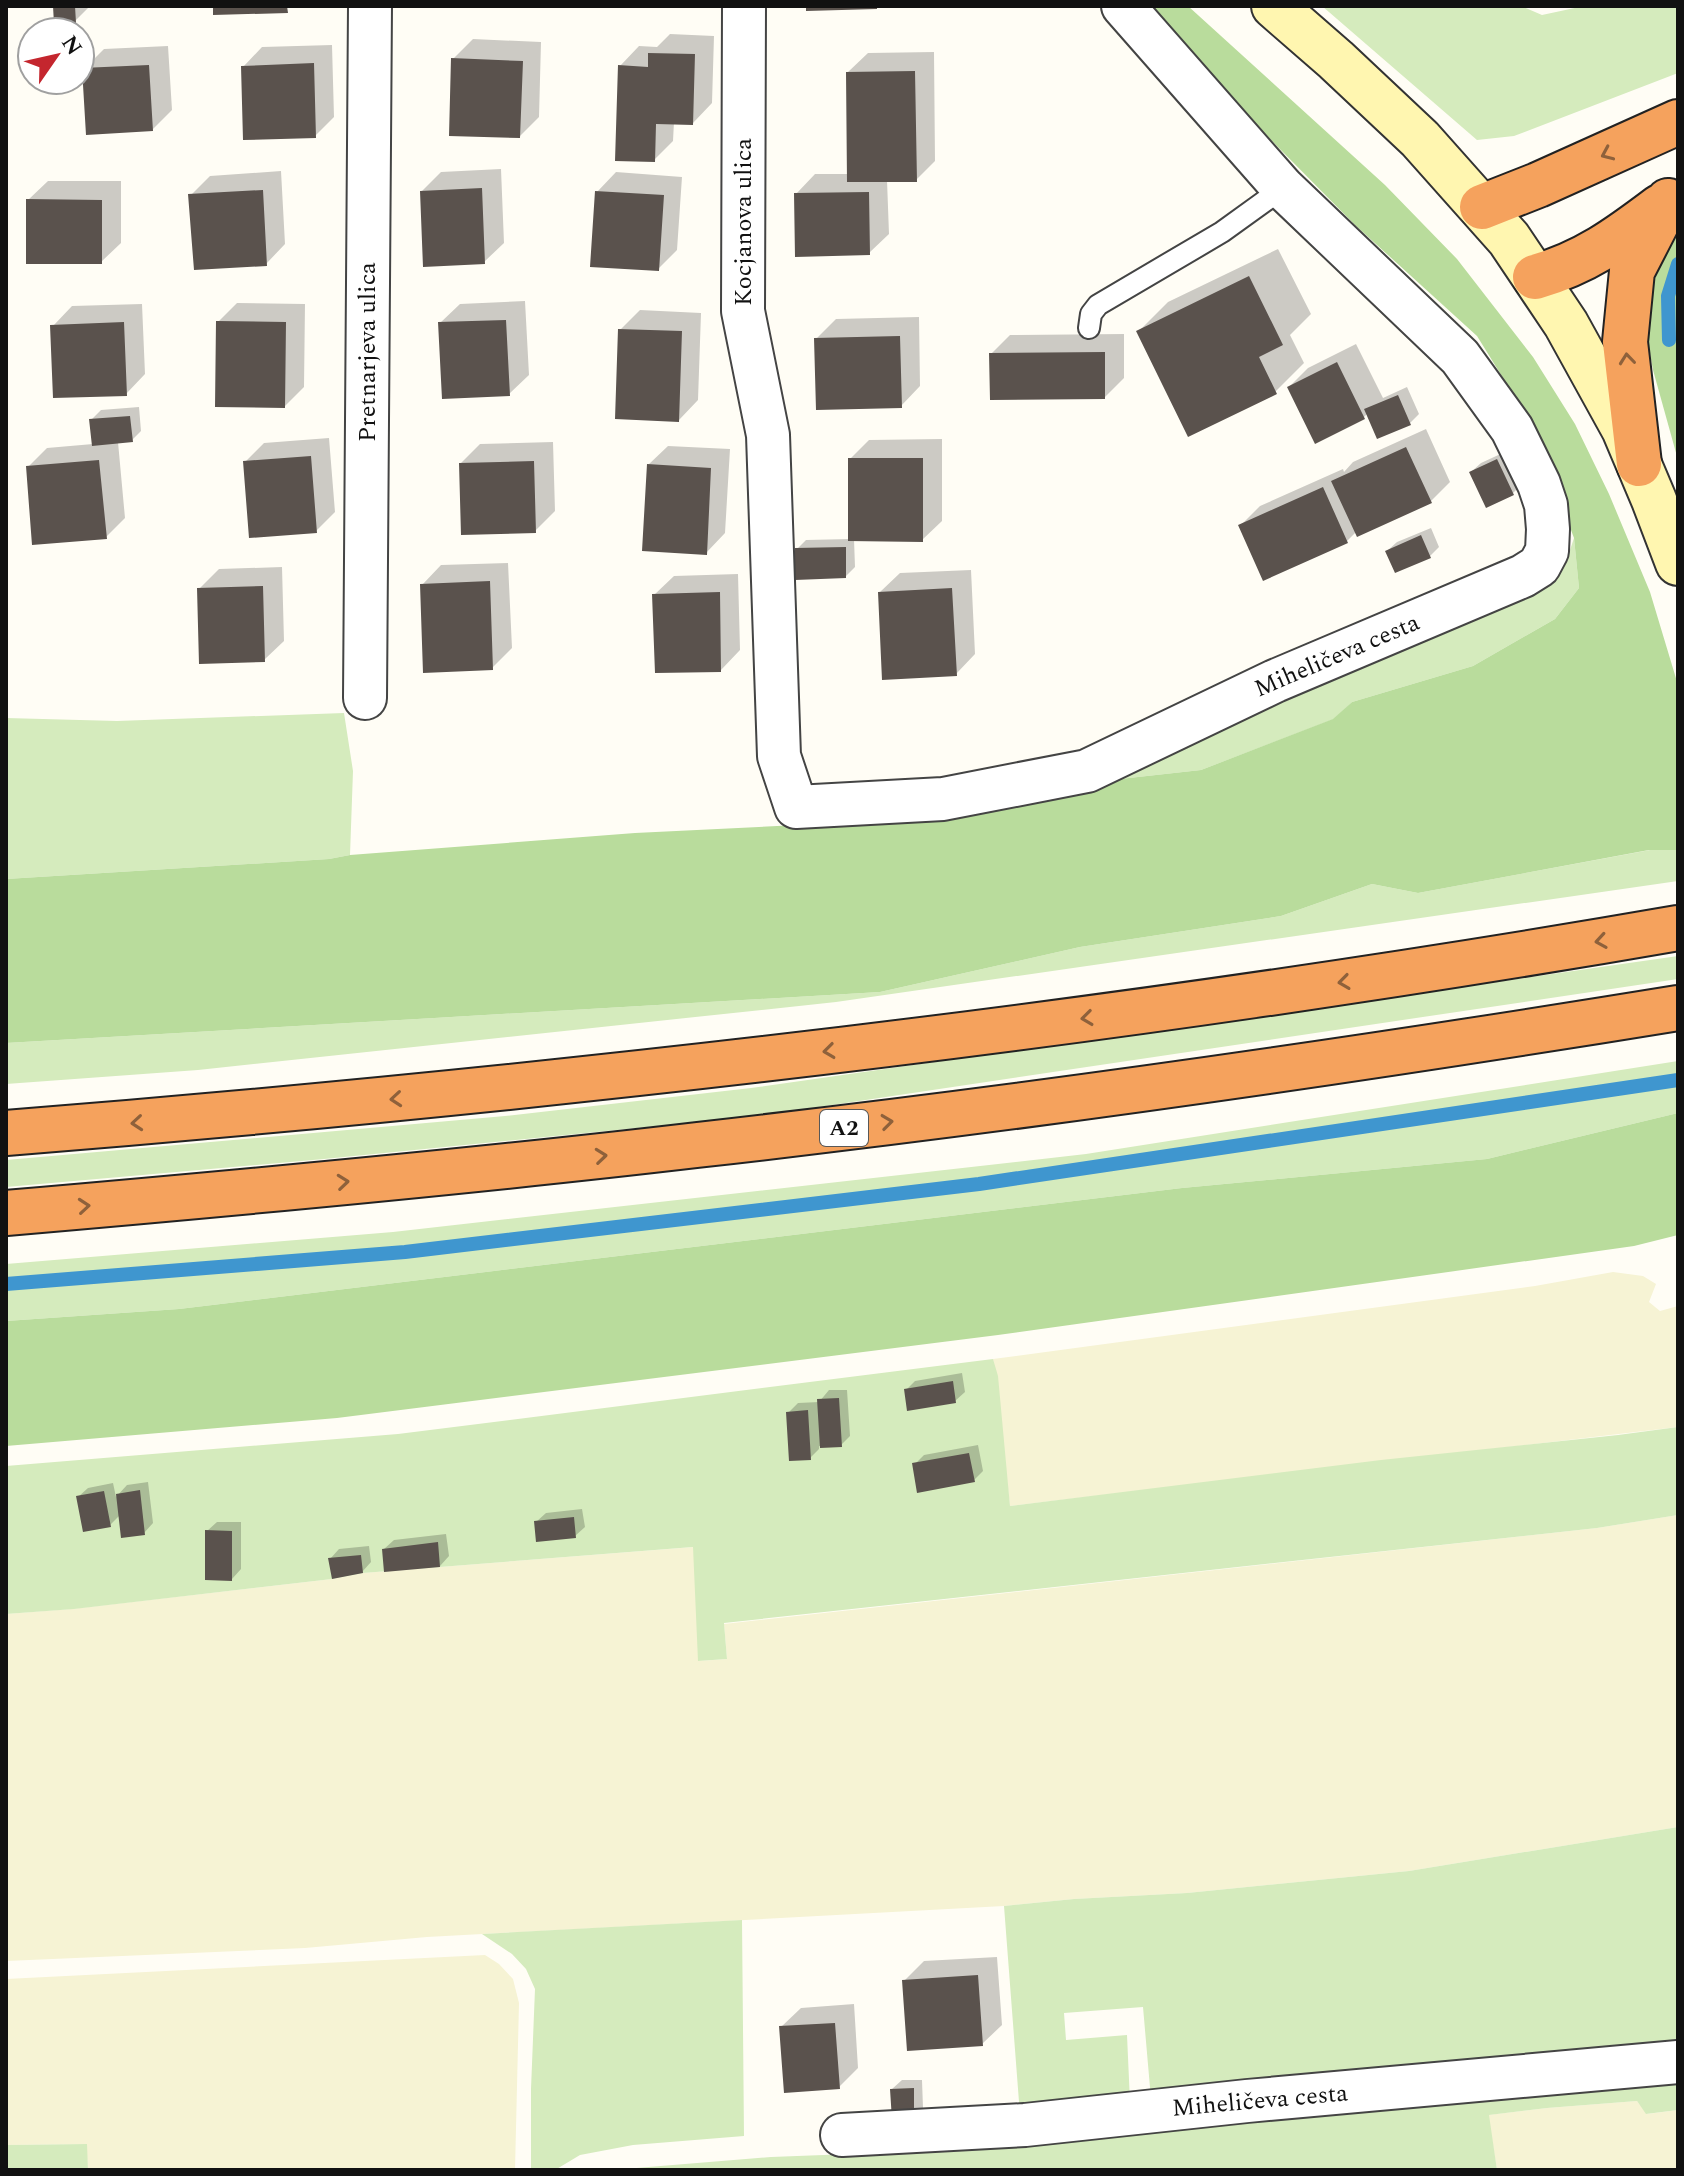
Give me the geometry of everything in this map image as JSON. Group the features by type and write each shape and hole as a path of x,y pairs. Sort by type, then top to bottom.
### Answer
{"highway":[{"path":"1482,207 1678,122"},
{"path":"1535,277 1563,269 1589,256 1673,197"},
{"path":"1639,464 1625,342 1632,271 1673,197"},
{"path":"6,1133 474,1092 923,1040 1403,973 1678,928"},
{"name":"A2","path":"6,1213 459,1171 918,1119 1198,1081 1678,1008"}],"street":[{"name":"Pretnarjeva ulica","path":"365,698 370,6"},
{"name":"Kocjanova ulica","path":"744,6 743,311 768,435"},
{"name":"Miheličeva cesta","path":"768,435 779,756 796,807 943,799 1087,771 1275,681 1523,576 1539,566 1547,551 1548,529 1546,505 1539,484 1512,429 1460,357 1283,188 1123,6"},
{"path":"1274,6 1420,139 1509,239 1566,324 1624,429 1678,563"},
{"name":"Miheličeva cesta","path":"842,2135 1025,2125 1247,2101 1678,2062"}],"lane":[{"path":"1089,328 1091,314 1098,305 1222,232 1283,188"}],"shaded area":[{"path":"1613,1272 1643,1276 1656,1284 1649,1302 1660,1311 1678,1306 1678,1427 1010,1506 993,1359 1535,1286"},
{"path":"1678,1515 1678,1827 1409,1871 1187,1893 1004,1906 427,1937 305,1948 6,1961 6,1614 71,1609 363,1573 694,1547 699,1661 727,1659 724,1624 1597,1528"},
{"path":"485,1955 513,1979 519,2003 515,2170 88,2170 86,2144 6,2145 6,1979"},
{"path":"1637,2101 1647,2114 1678,2110 1678,2170 1497,2170 1488,2115"}],"green space":[{"path":"1151,6 1188,6 1385,185 1457,259 1533,357 1575,424 1609,494 1650,592 1678,685 1678,850 1649,850 1418,893 1372,884 1281,916 1080,947 880,992 6,1043 6,879 329,859 635,833 878,821 1102,781 1201,770 1333,719 1352,702 1473,666 1555,619 1579,588 1574,538 1531,423 1477,336 1355,225 1262,131"},
{"path":"1322,6 1521,6 1542,15 1584,6 1678,6 1678,73 1514,136 1477,140"},
{"path":"1678,228 1678,460 1653,370 1646,332 1650,296 1664,248"},
{"path":"1574,538 1579,588 1555,619 1473,666 1352,702 1334,719 1201,770 1102,781 1551,578 1567,559"},
{"path":"344,713 353,771 350,855 329,859 6,879 6,718 117,721"},
{"path":"1650,850 1678,850 1678,881 836,1002 198,1070 6,1084 6,1043 880,992 1080,947 1281,916 1372,884 1418,893"},
{"path":"1678,956 1678,979 758,1116 6,1187 6,1160 505,1116 751,1088"},
{"path":"1678,1061 1678,1113 1487,1159 1182,1188 179,1309 6,1321 6,1264 393,1232 1086,1154"},
{"path":"1678,1113 1678,1235 1634,1246 998,1335 337,1418 6,1446 6,1321 179,1309 1182,1188 1487,1159"},
{"path":"993,1359 998,1376 1010,1506 1678,1427 1678,1515 1597,1528 724,1623 727,1659 698,1661 693,1547 363,1573 74,1609 6,1614 6,1466 398,1434"},
{"path":"1678,1827 1678,2053 1151,2099 1143,2007 1064,2013 1066,2040 1127,2035 1130,2102 1020,2115 1004,1906 1187,1893 1409,1871"},
{"path":"742,1920 744,2136 633,2145 580,2155 555,2170 531,2170 535,1989 526,1969 512,1954 482,1934"},
{"path":"1678,2074 1678,2110 1646,2114 1637,2101 1489,2115 1497,2170 612,2170 771,2157 981,2149 1076,2132"},
{"path":"87,2144 88,2170 6,2170 6,2145"}],"building":[{"path":"53,6 75,6 76,16 54,16"},
{"path":"213,6 287,6 288,13 213,15"},
{"path":"806,6 877,6 877,9 806,11"},
{"path":"648,53 695,54 693,125 656,124 655,162 615,161 618,65 648,67"},
{"path":"451,58 523,61 520,138 449,136"},
{"path":"314,63 316,138 243,140 241,66"},
{"path":"149,65 153,131 86,135 84,96 96,96 96,67"},
{"path":"915,71 917,182 847,182 846,72"},
{"path":"482,188 485,264 423,267 420,191"},
{"path":"263,190 267,266 194,270 188,194"},
{"path":"595,191 664,195 659,271 590,267"},
{"path":"869,192 870,255 795,257 794,193"},
{"path":"26,199 102,200 102,264 26,264"},
{"path":"1249,276 1283,345 1259,357 1277,394 1188,437 1136,331"},
{"path":"506,320 510,396 442,399 438,322"},
{"path":"216,321 286,322 285,408 215,407"},
{"path":"124,322 127,396 53,398 50,325"},
{"path":"618,329 682,331 679,422 615,419"},
{"path":"900,336 902,408 816,410 814,338"},
{"path":"1105,352 1105,399 990,400 989,353"},
{"path":"1337,362 1365,419 1315,444 1287,387"},
{"path":"1398,395 1411,425 1377,439 1364,409"},
{"path":"130,416 133,442 92,446 89,419"},
{"path":"1406,447 1432,503 1357,537 1331,481"},
{"path":"311,456 317,533 249,538 243,461"},
{"path":"848,458 923,458 923,542 848,541"},
{"path":"1497,459 1514,495 1486,508 1469,472"},
{"path":"99,460 107,539 32,545 26,466"},
{"path":"534,461 536,533 461,535 459,463"},
{"path":"647,464 711,468 707,555 642,551"},
{"path":"1323,487 1348,543 1263,581 1238,525"},
{"path":"1421,535 1431,558 1395,573 1385,551"},
{"path":"846,547 846,578 795,580 795,548"},
{"path":"490,581 493,670 423,673 420,584"},
{"path":"263,586 265,662 199,664 197,588"},
{"path":"952,588 957,676 882,680 878,592"},
{"path":"720,592 721,672 655,673 652,594"},
{"path":"953,1381 956,1403 907,1411 904,1389"},
{"path":"839,1398 842,1447 820,1448 817,1399"},
{"path":"808,1410 811,1460 789,1461 786,1412"},
{"path":"969,1453 975,1482 917,1493 912,1463"},
{"path":"140,1490 145,1535 121,1538 116,1494"},
{"path":"104,1491 111,1527 83,1532 76,1496"},
{"path":"574,1517 576,1538 536,1542 534,1521"},
{"path":"205,1530 232,1531 232,1581 205,1580"},
{"path":"438,1542 440,1567 384,1572 382,1549"},
{"path":"361,1555 363,1573 332,1579 328,1558"},
{"path":"978,1975 983,2046 907,2051 902,1980"},
{"path":"835,2023 840,2089 784,2093 779,2026"},
{"path":"914,2088 914,2120 892,2120 890,2089"}],"waterway":[{"path":"1669,340 1668,296 1678,264"},
{"path":"6,1284 405,1252 979,1184 1678,1080"}]}
